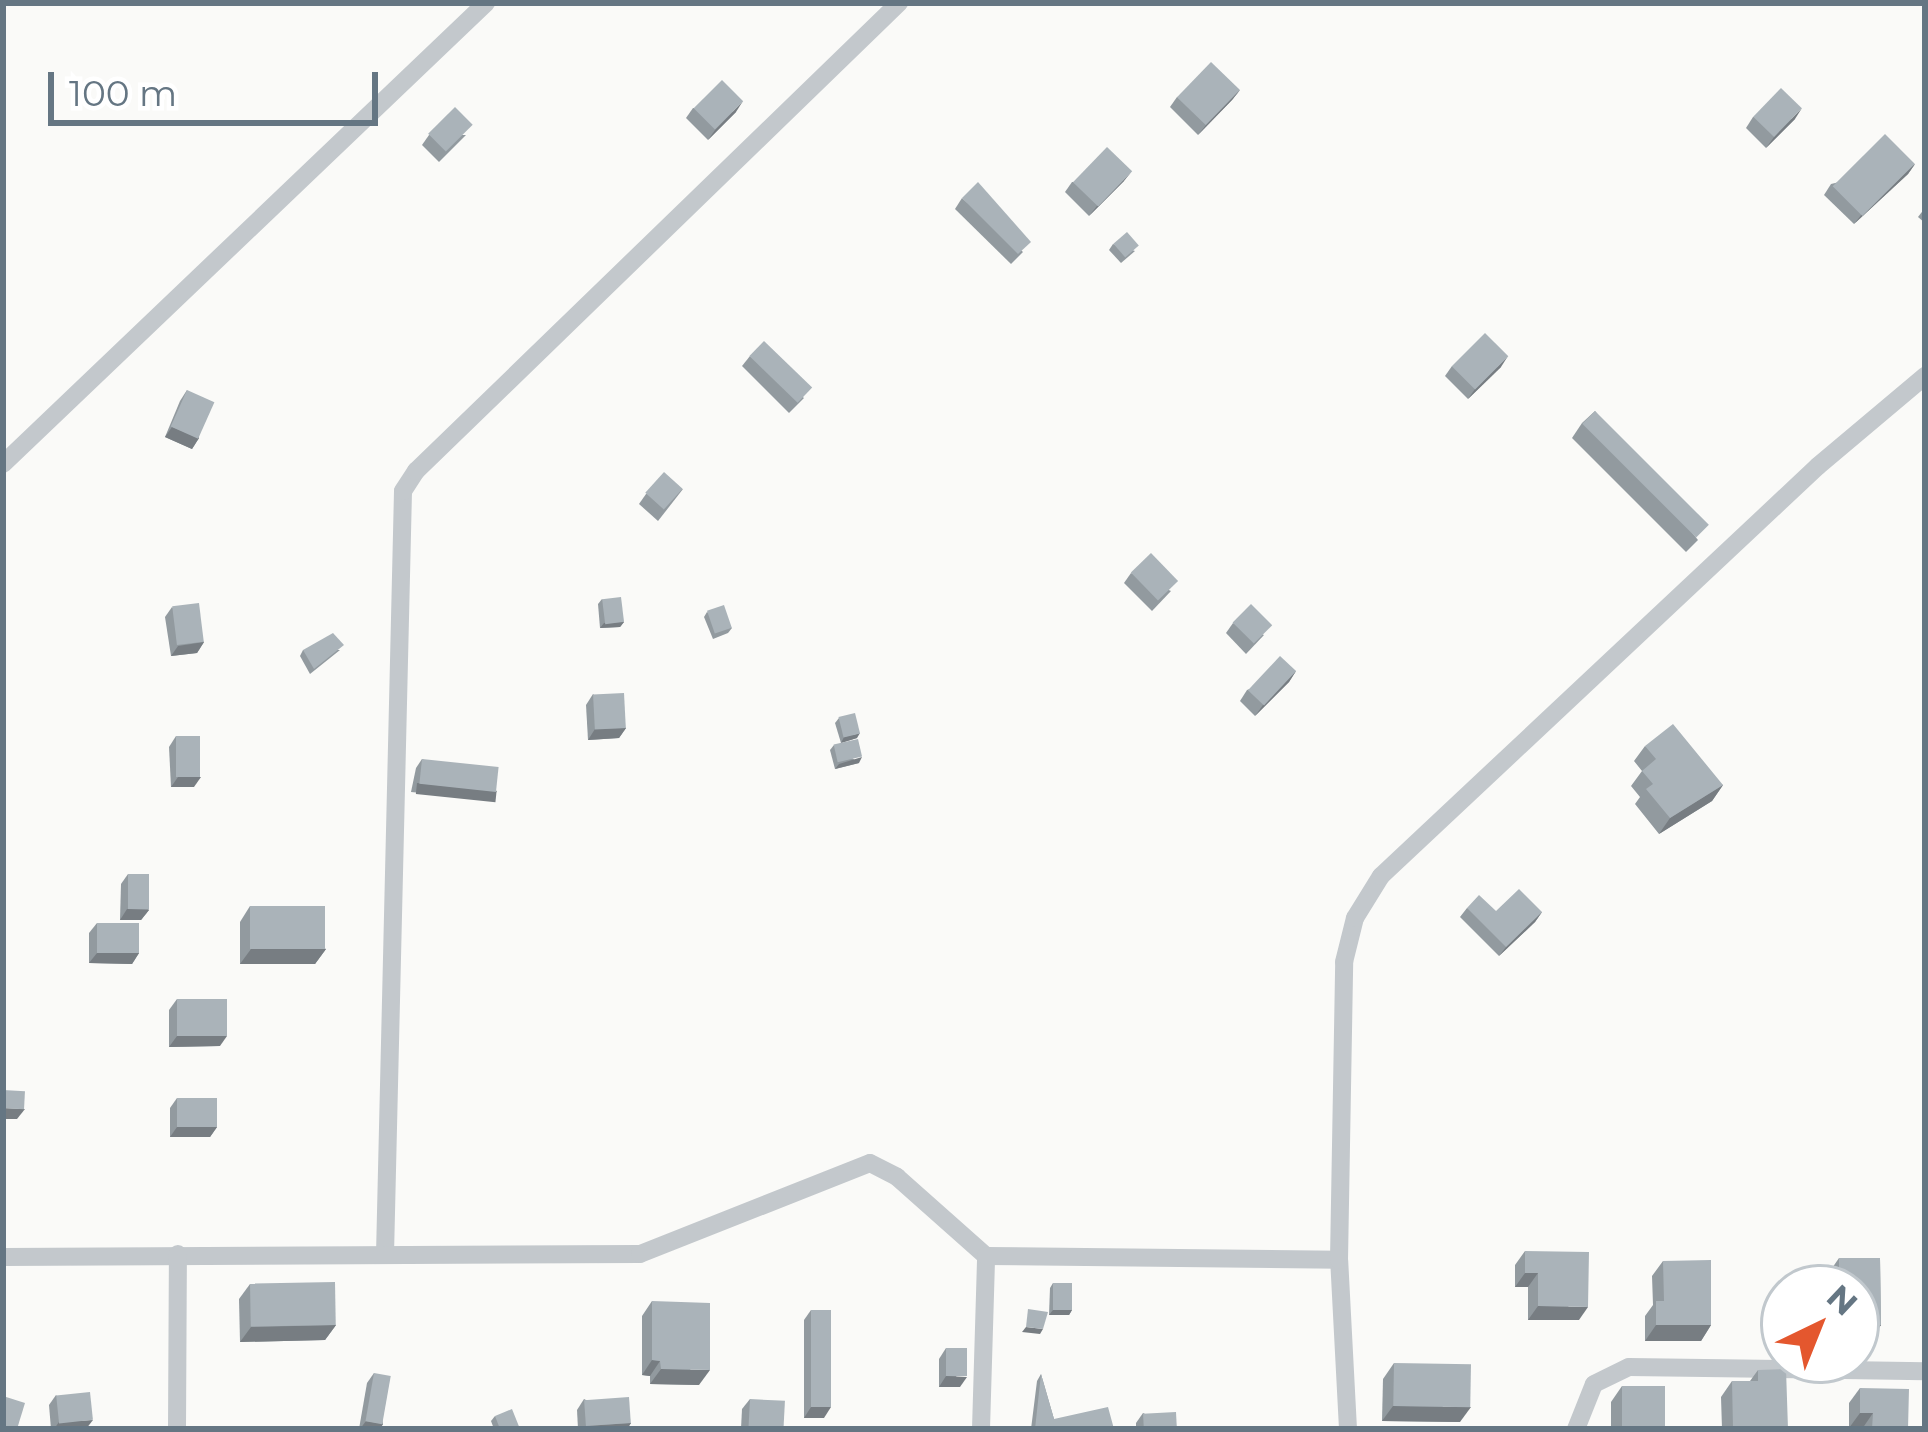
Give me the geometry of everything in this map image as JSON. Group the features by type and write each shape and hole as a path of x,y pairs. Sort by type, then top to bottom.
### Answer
{"street":[{"path":"3,464 486,3"},
{"path":"385,1255 403,490 416,472 899,3"},
{"path":"1348,1429 1340,1260 1344,962 1355,918 1382,876 1818,466 1925,376"},
{"path":"3,1256 640,1254 870,1163 897,1177 986,1256 1340,1260"},
{"path":"177,1429 178,1254"},
{"path":"981,1429 986,1256"},
{"path":"1576,1429 1594,1384 1629,1367 1925,1371"}],"building":[{"path":"1211,62 1240,90 1206,125 1177,97"},
{"path":"722,80 743,101 715,129 694,108"},
{"path":"1781,88 1802,108 1774,137 1753,117"},
{"path":"455,107 473,125 446,152 428,134"},
{"path":"1885,134 1915,164 1862,216 1833,186"},
{"path":"1107,147 1132,171 1098,207 1073,182"},
{"path":"978,182 1031,242 1018,254 962,198"},
{"path":"1127,232 1139,246 1125,257 1113,244"},
{"path":"1485,333 1508,356 1475,390 1452,366"},
{"path":"764,341 812,388 798,403 749,356"},
{"path":"187,390 214,402 198,439 171,427"},
{"path":"1595,411 1709,525 1696,538 1582,424"},
{"path":"664,472 683,489 664,510 645,493"},
{"path":"1151,553 1178,581 1158,601 1131,572"},
{"path":"621,597 624,622 605,624 602,599"},
{"path":"199,603 204,642 177,645 172,606"},
{"path":"1251,604 1272,625 1254,644 1233,622"},
{"path":"724,605 732,628 715,634 707,611"},
{"path":"333,633 344,645 314,669 303,650"},
{"path":"1280,656 1296,671 1264,705 1248,690"},
{"path":"624,693 626,728 595,730 593,695"},
{"path":"855,713 860,733 844,737 839,717"},
{"path":"1673,724 1723,785 1670,818 1646,789 1653,784 1642,771 1656,759 1645,746"},
{"path":"176,736 200,736 200,777 176,777"},
{"path":"858,739 862,757 838,762 834,745"},
{"path":"422,759 499,767 496,792 419,784"},
{"path":"128,874 149,874 149,909 128,909"},
{"path":"1519,889 1542,912 1506,947 1467,908 1479,895 1496,911"},
{"path":"250,906 325,906 325,949 250,949"},
{"path":"97,923 139,923 139,953 97,953"},
{"path":"177,999 227,999 227,1036 177,1036"},
{"path":"3,1090 25,1091 24,1109 3,1108"},
{"path":"177,1098 217,1098 217,1127 177,1127"},
{"path":"1525,1251 1589,1252 1588,1307 1538,1306 1538,1273 1525,1273"},
{"path":"1839,1258 1880,1258 1881,1325 1880,1264 1839,1264"},
{"path":"1711,1260 1711,1325 1656,1325 1656,1301 1664,1301 1663,1261"},
{"path":"335,1282 336,1325 251,1326 250,1283"},
{"path":"1053,1283 1072,1283 1072,1310 1053,1310"},
{"path":"652,1301 710,1303 710,1370 661,1369 660,1361 652,1360"},
{"path":"1028,1309 1048,1312 1043,1329 1026,1327"},
{"path":"811,1310 831,1310 831,1407 811,1407"},
{"path":"946,1348 967,1348 967,1376 946,1376"},
{"path":"1394,1363 1471,1364 1470,1407 1393,1406"},
{"path":"1758,1370 1760,1384 1786,1384 1788,1429 1733,1429 1732,1381 1758,1381"},
{"path":"374,1373 391,1376 382,1424 365,1421"},
{"path":"1041,1374 1054,1419 1108,1407 1114,1429 1035,1429"},
{"path":"1622,1386 1665,1386 1665,1429 1622,1429"},
{"path":"1860,1388 1909,1389 1908,1429 1872,1429 1873,1413 1860,1413"},
{"path":"90,1392 93,1420 59,1423 56,1396"},
{"path":"3,1396 25,1403 17,1429 3,1429"},
{"path":"629,1397 631,1423 586,1426 584,1400"},
{"path":"750,1399 785,1401 784,1428 749,1426"},
{"path":"512,1409 520,1429 500,1429 495,1416"},
{"path":"1176,1412 1177,1429 1144,1429 1143,1414"}]}
